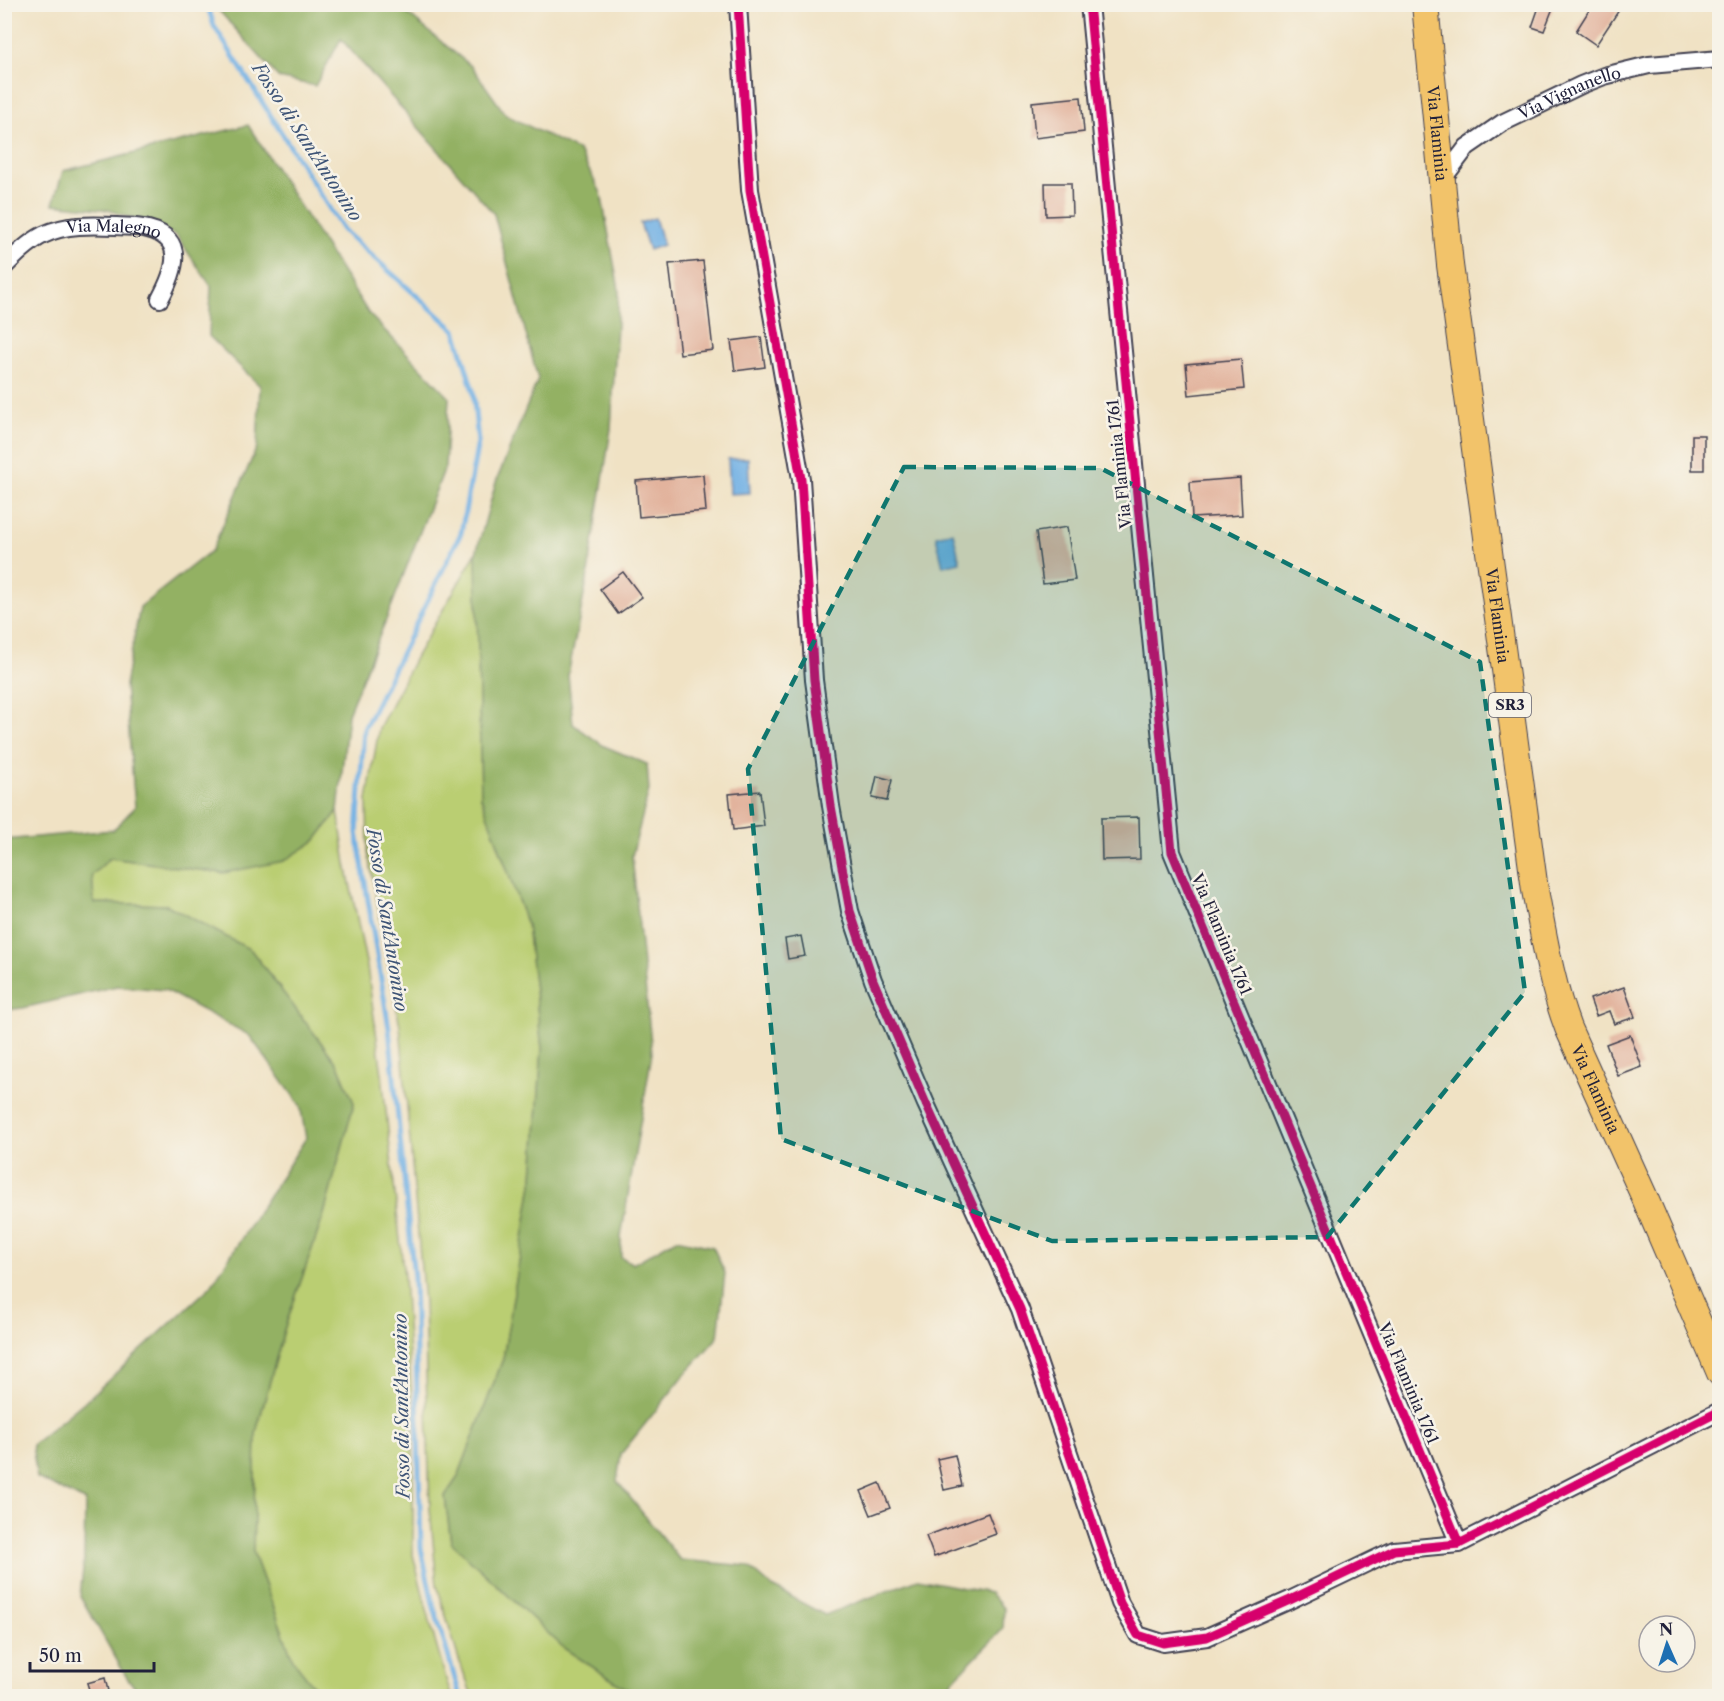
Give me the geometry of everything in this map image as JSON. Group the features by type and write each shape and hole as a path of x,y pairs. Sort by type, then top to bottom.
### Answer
{"main road":[{"name":"Via Flaminia","path":"1425,4 1450,265 1535,890 1551,973 1568,1028 1640,1186 1719,1373"}],"street":[{"path":"738,4 750,190 801,479 814,680 831,806 850,911 873,980 1020,1309 1120,1603 1137,1635 1163,1643 1207,1637 1394,1550 1459,1544 1719,1411"},
{"name":"Via Flaminia 1761","path":"1089,4 1172,852 1459,1544"},
{"name":"Via Vignanello","path":"1442,180 1467,147 1502,123 1581,85 1604,76 1650,65 1719,59"},
{"name":"Via Malegno","path":"4,267 34,241 43,235 61,229 100,225 149,229 166,237 174,250 174,269 160,299"}],"highlighted area":[{"path":"904,467 1100,468 1480,662 1525,992 1327,1237 1052,1241 781,1139 748,769"}],"green space":[{"path":"214,5 397,5 472,67 506,115 579,151 601,193 619,290 611,429 587,580 568,675 573,724 604,746 647,764 649,790 632,856 652,1053 621,1237 621,1257 633,1264 676,1239 713,1247 725,1273 718,1337 621,1454 617,1481 680,1560 748,1566 772,1587 825,1615 918,1579 990,1593 1004,1609 1003,1629 937,1696 637,1696 565,1649 451,1542 445,1496 458,1477 503,1359 533,1178 542,1048 527,925 481,797 476,553 496,482 538,379 494,214 341,39 315,86 279,78"},
{"path":"248,125 369,314 449,397 445,467 348,714 338,811 315,841 284,861 223,873 110,858 92,875 94,903 167,905 251,950 338,1065 354,1103 324,1214 284,1330 256,1432 253,1552 293,1660 321,1696 141,1696 126,1676 80,1596 84,1560 85,1501 37,1478 32,1445 90,1397 211,1286 306,1138 300,1105 249,1035 165,990 117,986 23,1008 5,1010 4,840 113,830 135,807 125,685 140,607 212,550 257,447 260,386 209,336 211,286 176,235 109,210 53,204 63,171"},
{"path":"476,553 481,797 527,925 542,1048 533,1178 503,1359 458,1477 445,1496 451,1542 565,1649 637,1696 472,1696 437,1585 430,1509 424,1302 400,1026 368,853 367,800 379,728 416,656"},
{"path":"338,811 346,864 367,967 382,1074 404,1277 413,1419 413,1555 451,1696 321,1696 293,1660 253,1552 256,1432 284,1330 324,1214 354,1103 338,1065 251,950 167,905 94,903 92,875 110,858 223,873 315,841"}],"water":[{"path":"655,218 663,245 649,250 640,223"},
{"path":"748,458 750,493 730,494 728,459"},
{"path":"953,532 960,562 943,566 936,536"}],"building":[{"path":"1540,4 1553,8 1544,31 1532,27"},
{"path":"1593,4 1623,4 1596,45 1576,31"},
{"path":"1081,97 1084,132 1035,138 1032,102"},
{"path":"1045,183 1071,183 1072,215 1046,216"},
{"path":"703,261 713,350 680,354 669,264"},
{"path":"761,337 765,367 735,371 731,341"},
{"path":"1241,359 1244,389 1189,395 1186,364"},
{"path":"1692,435 1704,435 1704,470 1692,470"},
{"path":"703,475 706,511 639,517 636,481"},
{"path":"1240,478 1242,515 1192,518 1190,482"},
{"path":"1067,527 1075,580 1043,584 1036,532"},
{"path":"623,572 642,597 618,614 600,589"},
{"path":"877,776 892,780 887,801 872,798"},
{"path":"760,791 764,826 733,830 729,794"},
{"path":"1139,817 1140,859 1102,860 1101,818"},
{"path":"801,936 805,956 788,959 785,939"},
{"path":"1624,987 1635,1017 1614,1024 1609,1011 1596,1016 1590,999"},
{"path":"1630,1035 1642,1067 1618,1076 1606,1044"},
{"path":"955,1455 962,1486 944,1490 937,1459"},
{"path":"880,1483 890,1508 871,1515 861,1491"},
{"path":"988,1513 996,1534 934,1557 926,1536"},
{"path":"105,1678 108,1691 91,1696 87,1683"}],"waterway":[{"name":"Fosso di Sant'Antonino","path":"207,4 214,26 343,230 455,330 473,391 478,442 461,533 364,729 357,833 389,1028 414,1278 421,1548 433,1604 460,1696"}],"cycle path":[{"path":"738,4 750,190 801,479 814,680 831,806 850,911 873,980 926,1104 1020,1309 1120,1603 1138,1635 1163,1643 1207,1637 1394,1550 1459,1544"},
{"path":"1089,4 1172,852 1459,1544 1720,1411"}]}
